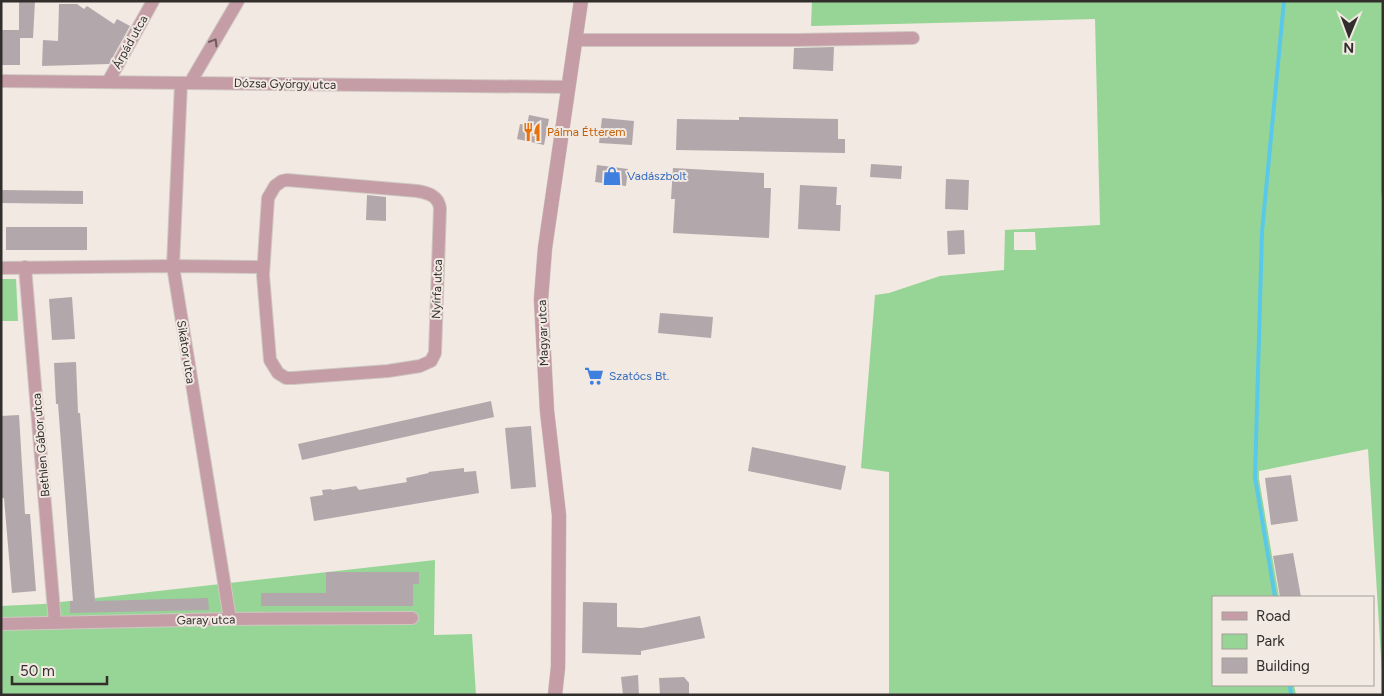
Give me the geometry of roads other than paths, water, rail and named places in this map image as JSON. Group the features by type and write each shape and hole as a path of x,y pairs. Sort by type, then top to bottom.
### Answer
{"street":[{"name":"Árpád utca","path":"108,82 153,1"},
{"name":"Sikátor utca","path":"230,619 173,266 185,83 238,1"},
{"name":"Magyar utca","path":"555,695 558,667 559,515 547,411 541,298 545,248 581,1"},
{"path":"575,40 913,38"},
{"name":"Dózsa György utca","path":"1,81 568,87"},
{"name":"Nyírfa utca","path":"282,181 418,191 433,196 439,203 440,208 436,353 434,358 420,366 388,371 293,378 281,376 275,370 269,355 263,267 268,198 275,186 282,181"},
{"path":"1,268 263,267"},
{"name":"Bethlen Gábor utca","path":"25,268 55,623"},
{"name":"Garay utca","path":"1,624 230,619 412,618"},
{"name":"Magyar utca","path":"558,667 562,695"}],"waterway":[{"path":"1275,596 1255,477 1262,232 1284,1"},
{"path":"1290,686 1291,695"}],"place":[{"name":"Pálma Étterem","path":"532,132"},
{"name":"Vadászbolt","path":"612,176"},
{"name":"Szatócs Bt.","path":"594,376"}]}
